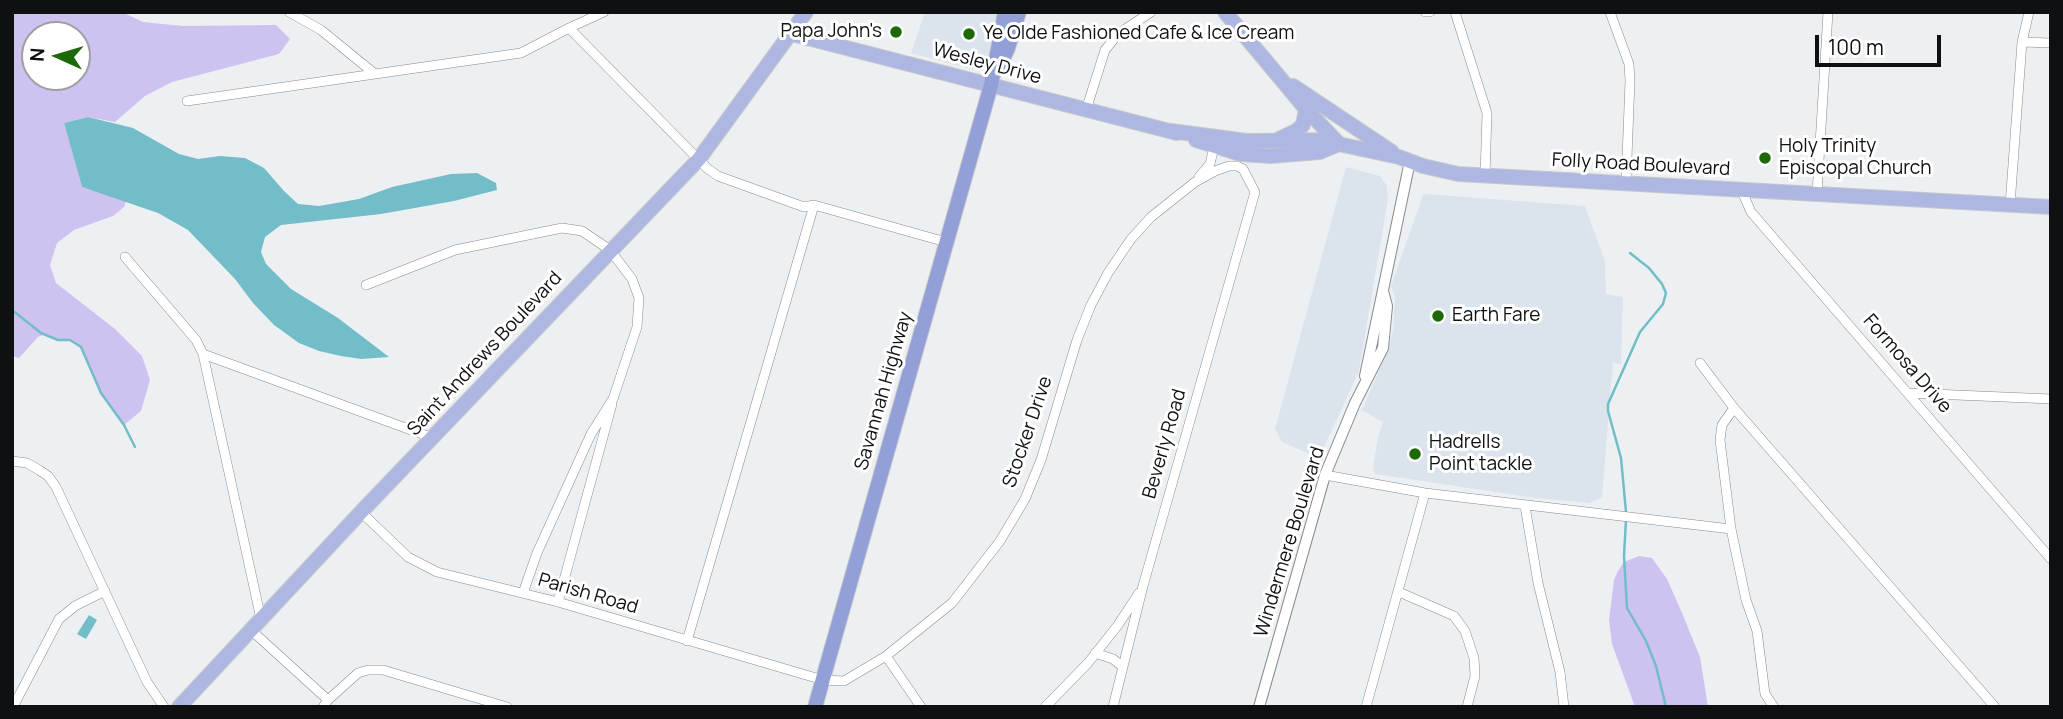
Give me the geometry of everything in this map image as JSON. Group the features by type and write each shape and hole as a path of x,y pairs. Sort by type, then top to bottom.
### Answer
{"highway":[{"name":"Savannah Highway","path":"815,707 991,85 1005,12"},
{"name":"Savannah Highway","path":"991,85 1008,48 1019,12"}],"main road":[{"name":"Folly Road Boulevard","path":"1226,12 1306,110 1339,144 1458,174 2051,207"},
{"name":"Saint Andrews Boulevard","path":"180,707 361,512 699,159 805,13"},
{"name":"Wesley Drive","path":"792,34 1171,131 1241,154 1270,156 1320,152 1339,144"},
{"name":"Folly Road Boulevard","path":"1276,73 1404,159"},
{"path":"1270,143 1288,136 1303,125 1306,110"},
{"name":"Wesley Drive","path":"1171,131 1270,143 1320,140 1339,144"}],"street":[{"path":"289,12 321,30 375,74"},
{"path":"187,101 521,53 604,12"},
{"path":"1087,110 1105,50 1118,34 1151,12"},
{"path":"1455,12 1487,113 1485,176"},
{"path":"1610,12 1629,64 1626,183"},
{"path":"1817,194 1828,12"},
{"path":"2010,205 2022,42 2029,12"},
{"path":"569,27 708,169 718,176 804,207 814,205 946,242"},
{"path":"2022,42 2051,43"},
{"name":"Stocker Drive","path":"1195,182 1210,164 1213,151 1211,145"},
{"name":"Windermere Boulevard","path":"1362,389 1383,291 1404,159"},
{"name":"Stocker Drive","path":"823,680 844,681 886,656 952,603 1000,541 1025,499 1041,460 1077,340 1091,304 1130,239 1195,182 1215,170 1229,166 1243,169 1255,192"},
{"name":"Formosa Drive","path":"1741,189 1751,212 2051,559"},
{"name":"Beverly Road","path":"1113,707 1143,586 1255,192"},
{"path":"687,641 814,205"},
{"path":"366,285 455,250 562,228 582,231 610,250 632,279 639,298 636,327 558,602"},
{"path":"125,257 196,340 203,354 261,619"},
{"name":"Windermere Boulevard","path":"1259,707 1325,475 1383,348 1387,306 1383,291"},
{"path":"203,354 433,438"},
{"path":"1700,363 1734,408 1995,707"},
{"path":"1909,393 2051,399"},
{"path":"523,593 537,553 591,434 614,399"},
{"path":"1734,408 1722,425 1720,440 1731,529 1746,600 1757,631 1765,694 1774,707"},
{"path":"12,461 27,463 48,476 64,502 148,682 164,707"},
{"path":"1325,475 1425,493 1731,529"},
{"path":"1366,707 1425,493"},
{"path":"1525,506 1538,583 1560,672 1564,707"},
{"name":"Parish Road","path":"361,512 408,557 437,572 558,602 823,680"},
{"path":"1045,707 1096,653 1143,586"},
{"path":"13,707 60,619 75,606 105,591"},
{"path":"1399,592 1454,616 1465,631 1474,658 1475,676 1467,707"},
{"path":"251,631 325,703 358,673 383,670 481,703 507,707"},
{"path":"1096,653 1113,659 1123,667"},
{"path":"886,656 921,707"}],"shaded area":[{"path":"12,12 122,12 143,22 183,26 276,25 290,39 279,54 172,82 145,96 115,122 88,117 64,123 82,187 126,201 124,207 113,216 74,230 57,243 50,265 56,283 115,329 142,356 150,380 141,411 124,425 101,393 81,347 70,340 57,340 45,334 38,337 19,358 12,356"},
{"path":"925,12 999,12 987,60 974,70 911,53"},
{"path":"1346,167 1380,176 1387,186 1388,199 1359,371 1319,458 1282,442 1275,429"},
{"path":"1423,195 1585,206 1605,261 1606,294 1623,297 1621,364 1613,363 1602,497 1589,503 1535,498 1375,474 1373,468 1383,422 1362,410 1388,350 1393,331 1395,298 1391,286"},
{"path":"1639,556 1652,558 1667,579 1700,657 1708,707 1635,707 1612,644 1609,620 1614,580 1618,571 1624,562"}],"water":[{"path":"88,117 133,128 179,154 198,159 220,156 245,158 264,168 298,204 319,206 359,199 392,187 451,174 477,173 496,183 497,190 381,214 281,225 265,237 261,252 266,264 291,289 338,318 389,357 361,359 341,356 299,343 274,325 188,230 158,213 82,187 64,123"},
{"path":"89,615 97,620 86,639 77,634"}],"waterway":[{"path":"1626,512 1621,458 1608,404 1640,332 1663,304 1666,293 1649,268 1630,253"},
{"path":"12,310 41,333 58,340 70,340 81,347 101,393 124,425 135,447"},
{"path":"1626,519 1624,556 1627,608 1646,641 1656,666 1666,707"}],"place":[{"name":"Papa John's","path":"896,32"},
{"name":"Ye Olde Fashioned Cafe & Ice Cream","path":"969,34"},
{"name":"Holy Trinity Episcopal Church","path":"1765,158"},
{"name":"Earth Fare","path":"1438,316"},
{"name":"Hadrells Point tackle","path":"1415,454"}]}
